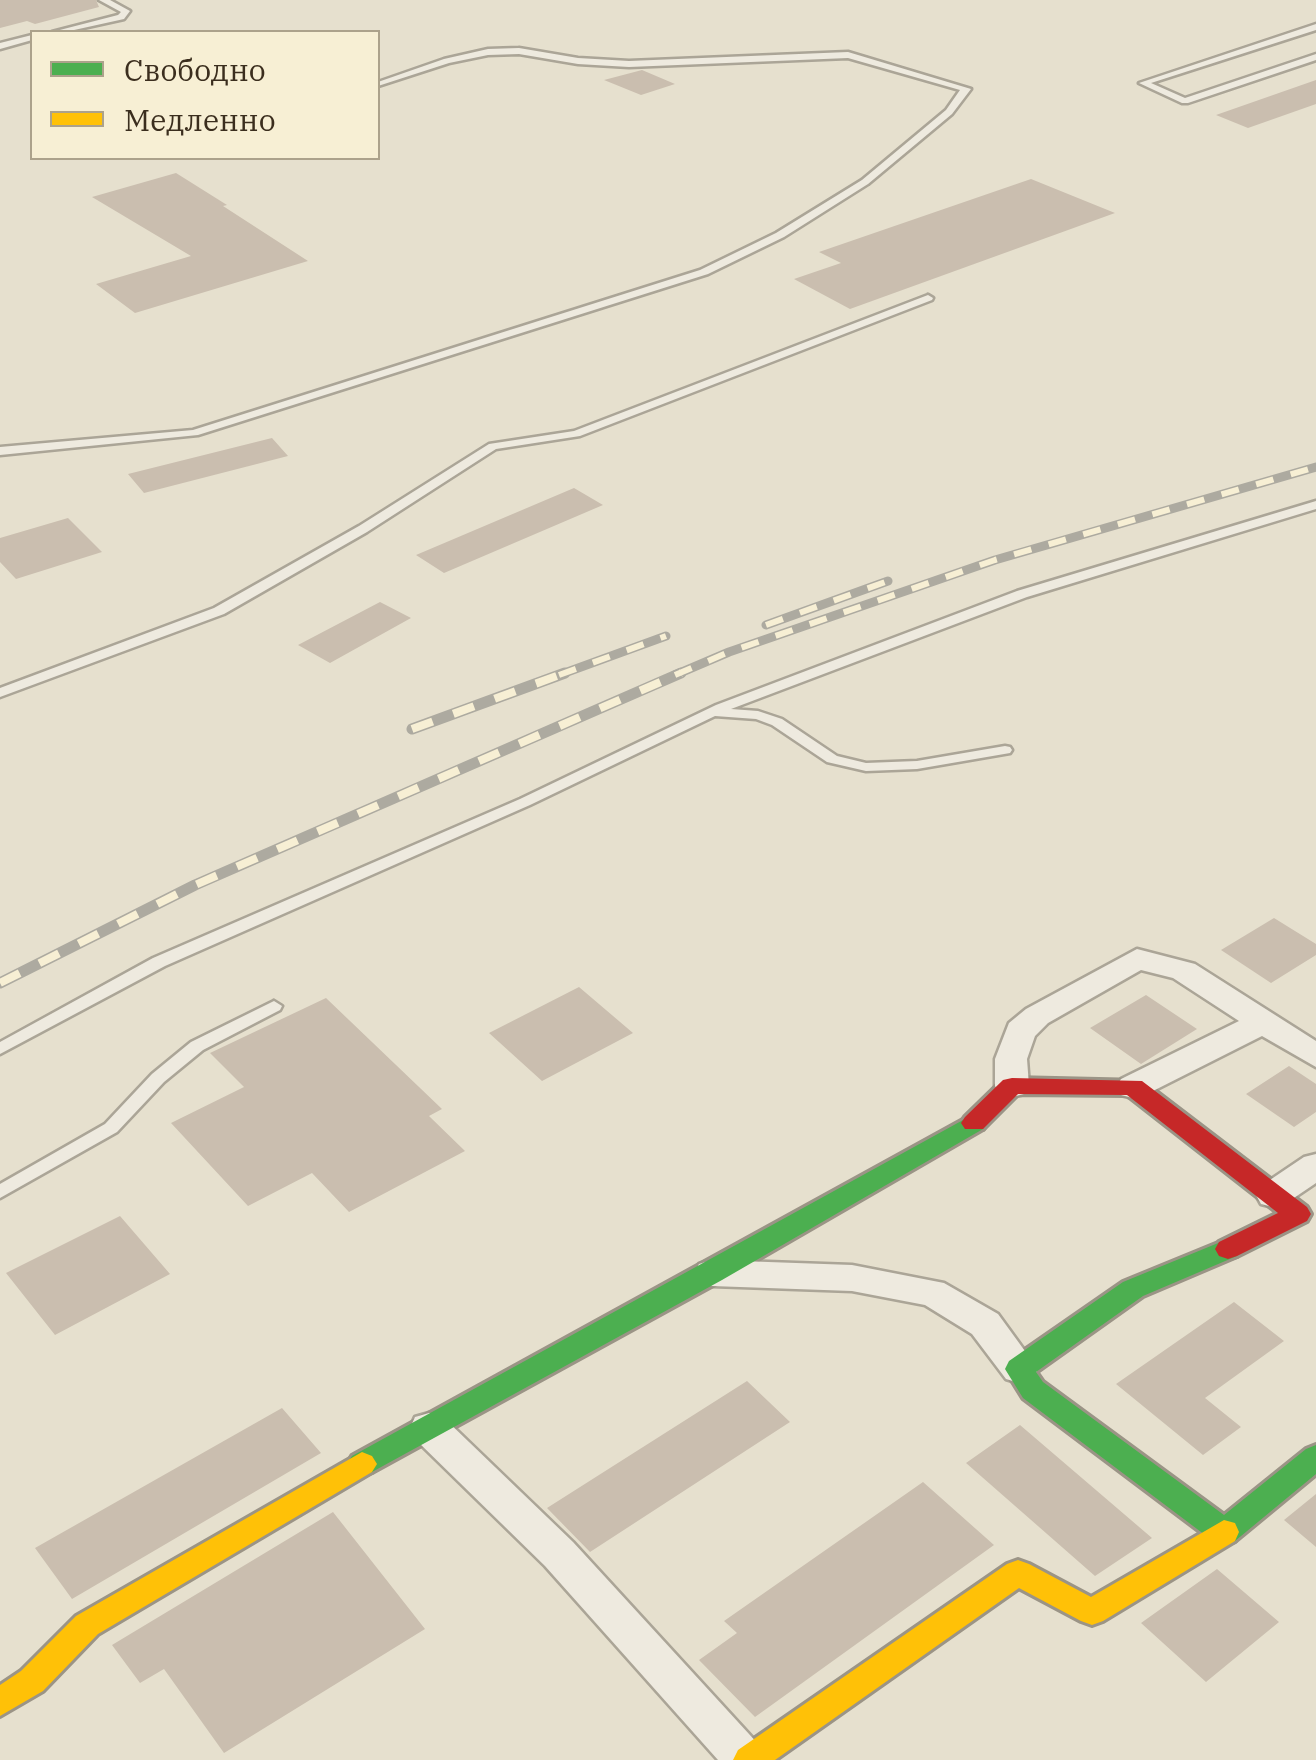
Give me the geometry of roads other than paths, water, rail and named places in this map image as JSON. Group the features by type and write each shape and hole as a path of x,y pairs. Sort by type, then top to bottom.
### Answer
{"street":[{"path":"0,1702 32,1681 87,1625 308,1494 712,1273 981,1119 1012,1086 1011,1059 1020,1032 1036,1016 1137,959 1184,971 1316,1056"},
{"path":"1012,1086 1133,1086 1263,1022"},
{"path":"1133,1086 1296,1212"},
{"path":"1018,1369 1133,1289 1251,1239 1296,1212 1316,1166"},
{"path":"712,1273 852,1278 951,1300 985,1324 1033,1390 1224,1532"},
{"path":"429,1428 559,1554 747,1760 1018,1573 1092,1612 1224,1532 1316,1457"}],"lane":[{"path":"65,30 121,17 126,10 103,0"},
{"path":"1316,27 1142,83 1185,101 1316,57"},
{"path":"0,46 30,38"},
{"path":"0,451 194,432 704,272 780,236 865,182 949,112 966,90 848,55 629,64 578,61 519,51 488,52 447,61 380,84"},
{"path":"0,693 219,611 363,529 493,446 576,434 928,298"},
{"path":"0,1049 159,962 525,802 713,712 1022,594 1316,505"},
{"path":"713,712 758,715 777,722 832,759 866,767 916,765 1004,750"},
{"path":"0,1192 111,1128 158,1078 197,1046 274,1006"}],"railway":[{"path":"675,675 729,652 995,560 1316,467"},
{"path":"766,625 888,581"},
{"path":"559,675 666,636"},
{"path":"412,729 565,673"},
{"path":"0,983 195,885 681,673"}]}
